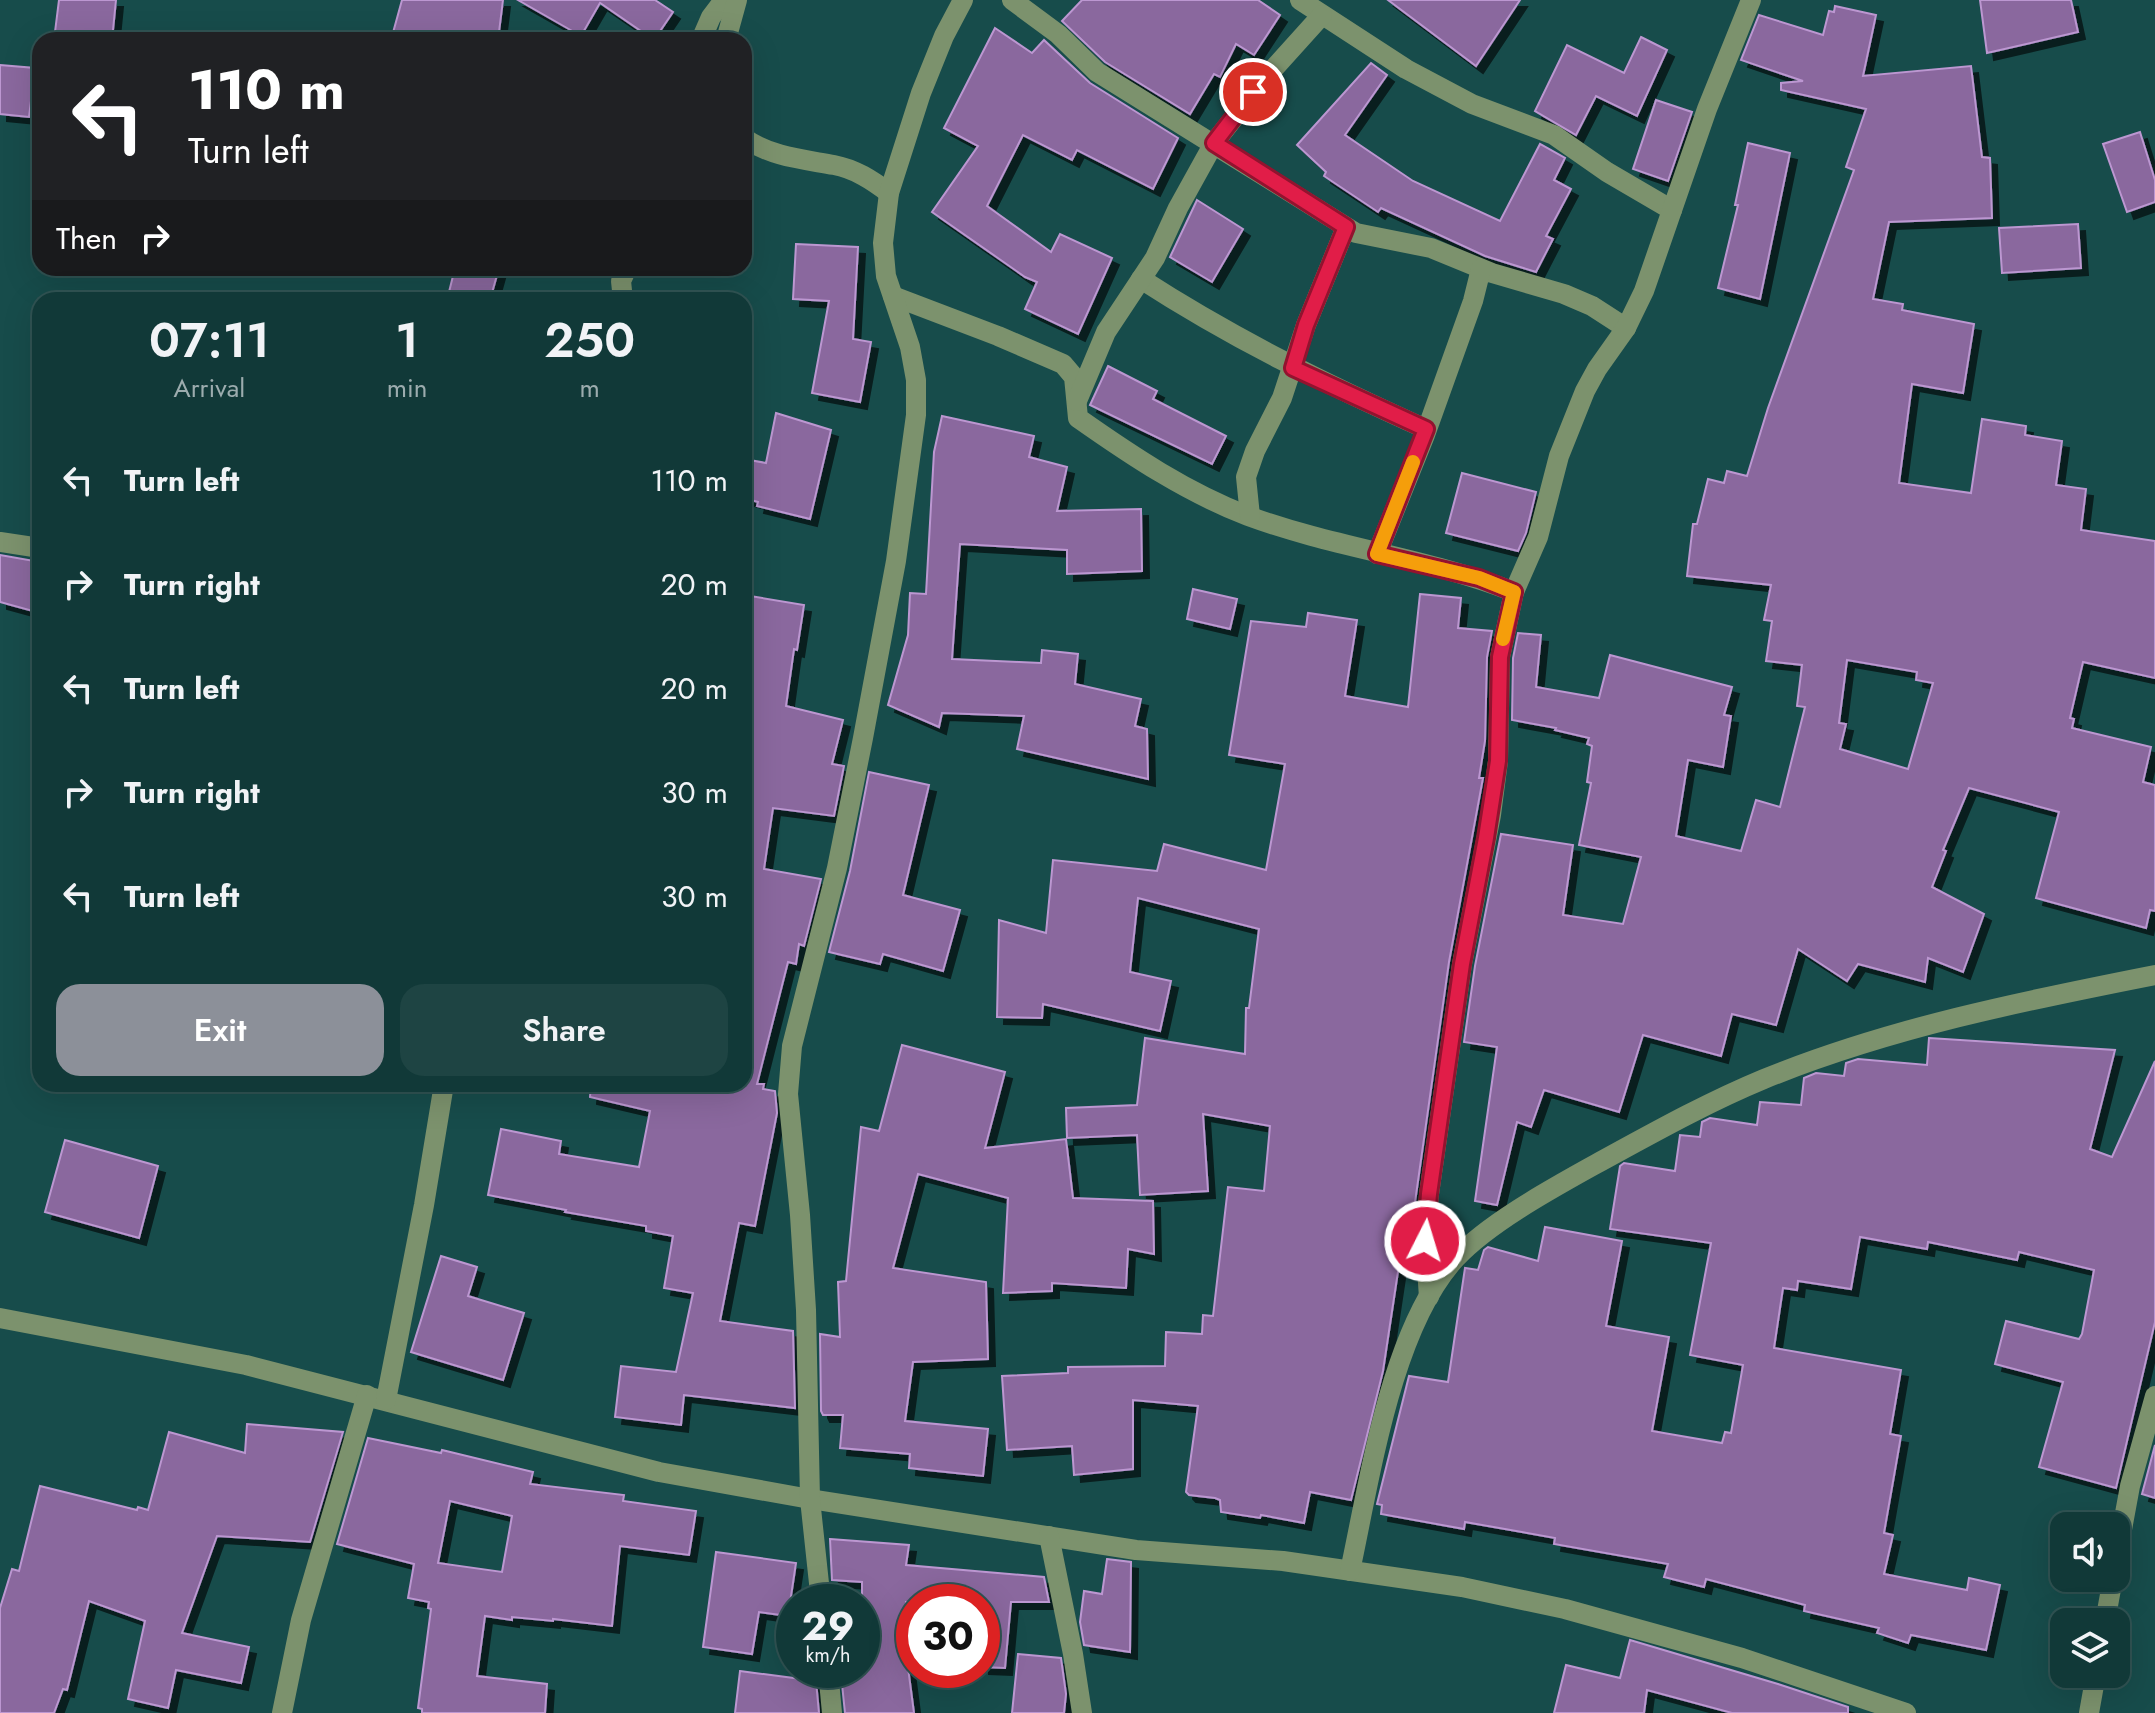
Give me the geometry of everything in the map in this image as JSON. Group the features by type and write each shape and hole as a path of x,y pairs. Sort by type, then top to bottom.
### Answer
{"street":[{"path":"704,32 724,0"},
{"path":"728,32 737,0"},
{"path":"819,1584 810,1499 806,1310 800,1215 788,1094 792,1046 837,868 866,723 896,561 916,415 916,380 910,347 886,276 883,243 889,193 921,93 944,36 963,0"},
{"path":"1012,0 1058,34 1097,72 1346,227 1369,237 1431,248 1481,269 1564,294 1592,306 1626,328"},
{"path":"1300,0 1440,89 1509,120 1554,135 1607,172 1672,210"},
{"path":"1429,1297 1425,1241 1429,1194 1462,964 1493,801 1498,761 1500,657 1514,592 1538,537 1559,456 1585,391 1626,328 1644,291 1707,109 1751,0"},
{"path":"1076,403 1106,332 1155,258 1214,143 1267,76 1322,15"},
{"path":"752,144 788,158 834,165 866,176 889,193"},
{"path":"1250,516 1246,477 1293,368 1306,325 1346,227"},
{"path":"1377,554 1473,301 1481,269"},
{"path":"1141,279 1192,312 1293,368 1426,429"},
{"path":"893,296 1063,364 1074,377 1078,418 1120,448 1199,495 1250,516 1377,554 1479,578 1514,592"},
{"path":"0,542 32,547"},
{"path":"1350,1571 1394,1381 1410,1335 1429,1297 1456,1259 1498,1224 1549,1190 1690,1113 1763,1079 1841,1050 1952,1018 2155,975"},
{"path":"282,1713 301,1620 377,1397 424,1205 443,1092"},
{"path":"0,1318 246,1365 659,1472 1136,1550 1283,1561 1462,1587 1565,1609 1742,1658 1906,1713"},
{"path":"2125,1512 2155,1396"},
{"path":"1049,1536 1082,1713"},
{"path":"830,1688 832,1713"},
{"path":"2089,1713 2093,1688"}],"building":[{"path":"59,0 116,0 113,32 55,32"},
{"path":"402,0 503,0 499,32 393,32"},
{"path":"518,0 655,0 673,12 659,32 642,32 600,3 583,32 574,32"},
{"path":"1082,0 1258,0 1280,15 1254,55 1236,44 1220,77 1214,74 1190,114 1105,62 1062,21"},
{"path":"1388,0 1520,0 1476,66"},
{"path":"1980,0 2071,0 2078,32 1987,53"},
{"path":"1835,6 1876,15 1863,76 1971,66 1982,157 1990,158 1992,218 1889,222 1873,299 1903,304 1902,310 1974,324 1963,393 1912,384 1899,483 1971,493 1982,419 2026,426 2025,435 2062,441 2056,485 2086,489 2081,530 2155,541 2155,678 2083,662 2070,718 2074,719 2072,728 2151,747 2143,782 2155,785 2155,911 2150,910 2146,928 2036,898 2059,812 1969,788 1943,850 1946,851 1932,887 1984,914 1963,972 1928,958 1925,982 1858,964 1847,981 1798,949 1776,1025 1732,1014 1721,1056 1643,1035 1619,1112 1544,1090 1531,1127 1517,1122 1497,1205 1475,1201 1497,1047 1464,1042 1475,966 1501,834 1573,845 1563,915 1623,924 1641,857 1579,845 1591,783 1587,782 1592,746 1587,744 1589,738 1512,720 1513,658 1518,633 1541,635 1536,687 1599,698 1610,655 1732,687 1724,715 1731,716 1723,767 1688,760 1676,836 1741,851 1756,800 1780,807 1805,707 1797,706 1802,665 1766,661 1772,621 1764,620 1771,585 1687,576 1693,524 1697,524 1708,479 1724,483 1727,471 1747,476 1768,408 1854,170 1846,167 1866,109 1781,90 1781,83 1803,81 1741,60 1759,15 1823,35 1829,11 1834,12","holes":["1847,660 1917,672 1916,680 1933,683 1908,769 1840,749 1846,724 1839,723"]},
{"path":"995,28 1032,53 1044,40 1090,83 1178,138 1153,189 1077,150 1072,160 1023,135 987,206 1051,252 1060,234 1112,258 1078,334 1025,309 1037,282 1025,277 932,212 978,146 944,128"},
{"path":"1641,37 1667,50 1637,116 1596,96 1576,135 1535,111 1567,45 1624,73"},
{"path":"1371,63 1387,75 1345,135 1413,181 1500,221 1540,144 1565,158 1554,180 1571,189 1546,236 1553,239 1536,272 1485,256 1381,208 1378,212 1324,176 1326,172 1297,145"},
{"path":"0,65 32,68 29,117 0,114"},
{"path":"1656,100 1692,112 1668,181 1633,169"},
{"path":"2140,132 2155,180 2155,202 2127,212 2103,144"},
{"path":"1748,143 1790,153 1760,299 1718,288 1738,205 1735,205"},
{"path":"1197,200 1243,229 1212,282 1170,257"},
{"path":"2078,224 2081,268 2002,273 1999,228"},
{"path":"796,244 858,247 853,339 871,342 860,402 812,393 829,301 793,299"},
{"path":"453,276 497,276 492,292 449,292"},
{"path":"1108,366 1157,391 1153,399 1226,436 1212,464 1090,405"},
{"path":"776,413 831,430 810,519 757,506 758,502 752,500 752,460 766,463"},
{"path":"942,416 1034,436 1029,457 1067,467 1057,511 1141,509 1142,571 1067,574 1067,550 960,544 952,659 1041,663 1042,650 1078,654 1075,684 1141,699 1135,726 1147,729 1148,779 1017,749 1024,716 942,713 939,727 888,705 908,635 910,593 926,594 934,452"},
{"path":"1462,473 1536,492 1518,551 1446,533"},
{"path":"0,555 32,561 32,611 0,602"},
{"path":"1193,589 1237,599 1230,629 1187,619"},
{"path":"1420,594 1461,598 1458,628 1492,631 1487,657 1485,741 1479,778 1483,778 1449,962 1406,1266 1399,1265 1383,1371 1351,1500 1310,1492 1304,1523 1221,1512 1220,1500 1189,1495 1186,1492 1198,1406 1133,1400 1133,1469 1074,1475 1072,1446 1007,1450 1002,1376 1068,1373 1068,1367 1165,1366 1166,1332 1202,1334 1203,1315 1213,1316 1228,1187 1264,1191 1270,1126 1203,1114 1208,1191 1140,1195 1137,1135 1067,1138 1066,1108 1137,1105 1145,1038 1245,1054 1246,1008 1249,1008 1259,929 1138,898 1130,972 1171,981 1160,1031 1043,1004 1042,1018 997,1017 999,920 1046,933 1053,860 1157,871 1164,844 1266,870 1285,764 1229,755 1251,621 1306,627 1308,613 1357,620 1345,696 1408,707"},
{"path":"752,596 804,605 786,706 843,720 832,764 844,766 834,816 773,808 764,869 821,879 804,946 799,944 796,964 788,962 757,1084 764,1084 763,1089 775,1091 777,1113 755,1226 739,1223 720,1321 793,1331 795,1408 684,1395 681,1425 615,1417 621,1366 676,1372 693,1293 664,1288 673,1236 646,1231 646,1226 488,1195 501,1129 561,1141 559,1154 639,1167 650,1111 590,1097 590,1092 752,1092"},
{"path":"869,772 929,785 903,895 960,910 943,971 883,954 880,964 829,952 850,871"},
{"path":"1929,1038 2115,1050 2090,1149 2112,1157 2155,1061 2155,1322 2116,1488 2039,1467 2063,1382 1995,1364 2006,1321 2079,1339 2094,1270 2019,1252 2017,1260 1928,1242 1927,1249 1860,1237 1851,1289 1798,1281 1797,1290 1783,1288 1774,1348 1901,1370 1890,1434 1901,1436 1884,1533 1893,1535 1884,1574 1967,1590 1969,1578 2000,1585 1986,1650 1911,1635 1908,1643 1877,1633 1879,1628 1804,1611 1805,1605 1706,1579 1704,1587 1664,1577 1668,1564 1554,1544 1555,1538 1465,1522 1464,1529 1381,1514 1382,1505 1377,1504 1409,1376 1448,1382 1465,1268 1478,1270 1484,1250 1488,1247 1538,1261 1545,1227 1622,1241 1606,1326 1669,1337 1652,1431 1722,1443 1725,1432 1731,1433 1743,1365 1690,1355 1711,1243 1610,1229 1620,1166 1624,1163 1675,1171 1680,1135 1700,1137 1702,1122 1710,1118 1757,1125 1760,1102 1801,1105 1804,1078 1816,1073 1844,1076 1846,1063 1858,1059 1927,1065"},
{"path":"902,1045 1005,1072 985,1148 1066,1139 1073,1198 1153,1201 1154,1254 1128,1249 1126,1288 1052,1283 1052,1291 1003,1293 1008,1198 918,1174 893,1268 986,1282 988,1359 913,1362 905,1421 988,1429 983,1476 909,1468 910,1454 840,1448 843,1415 823,1415 821,1411 820,1334 840,1337 838,1282 846,1281 861,1127 879,1131"},
{"path":"65,1140 158,1166 139,1238 45,1212"},
{"path":"441,1256 477,1267 468,1296 524,1313 503,1380 411,1352"},
{"path":"247,1424 343,1432 310,1542 217,1536 182,1633 249,1647 241,1683 176,1670 168,1708 128,1699 145,1621 89,1601 67,1690 63,1689 54,1713 0,1713 0,1608 12,1569 19,1571 40,1486 148,1510 169,1432 245,1453"},
{"path":"368,1438 441,1453 442,1450 533,1472 530,1484 624,1495 623,1501 696,1511 689,1555 620,1546 612,1626 485,1616 477,1676 547,1684 545,1713 422,1713 422,1709 418,1708 431,1609 428,1608 429,1602 408,1598 414,1564 337,1544","holes":["450,1501 512,1516 502,1572 438,1563"]},
{"path":"2155,1445 2155,1498 2142,1494"},
{"path":"830,1539 909,1545 906,1565 1044,1577 1049,1602 1011,1602 1005,1668 1000,1668 1000,1584 896,1584 896,1688 911,1688 914,1713 845,1713 842,1688 880,1688 880,1584 832,1580"},
{"path":"716,1552 796,1563 793,1584 776,1584 776,1614 759,1612 752,1654 703,1647"},
{"path":"1107,1559 1131,1562 1130,1652 1084,1645 1080,1622 1084,1591 1102,1594"},
{"path":"1630,1640 1848,1707 1848,1713 1732,1713 1647,1690 1644,1713 1554,1713 1566,1665 1620,1678"},
{"path":"1018,1654 1061,1658 1066,1694 1064,1713 1012,1713"},
{"path":"740,1671 776,1676 776,1688 817,1688 819,1713 735,1713"}],"slow traffic":[{"path":"1413,462 1377,554 1479,578 1514,592 1503,639"}],"route":[{"path":"1253,92 1214,143 1346,227 1306,325 1293,368 1426,429 1377,554 1479,578 1514,592 1500,657 1498,761 1491,815 1462,964 1425,1241"}]}
